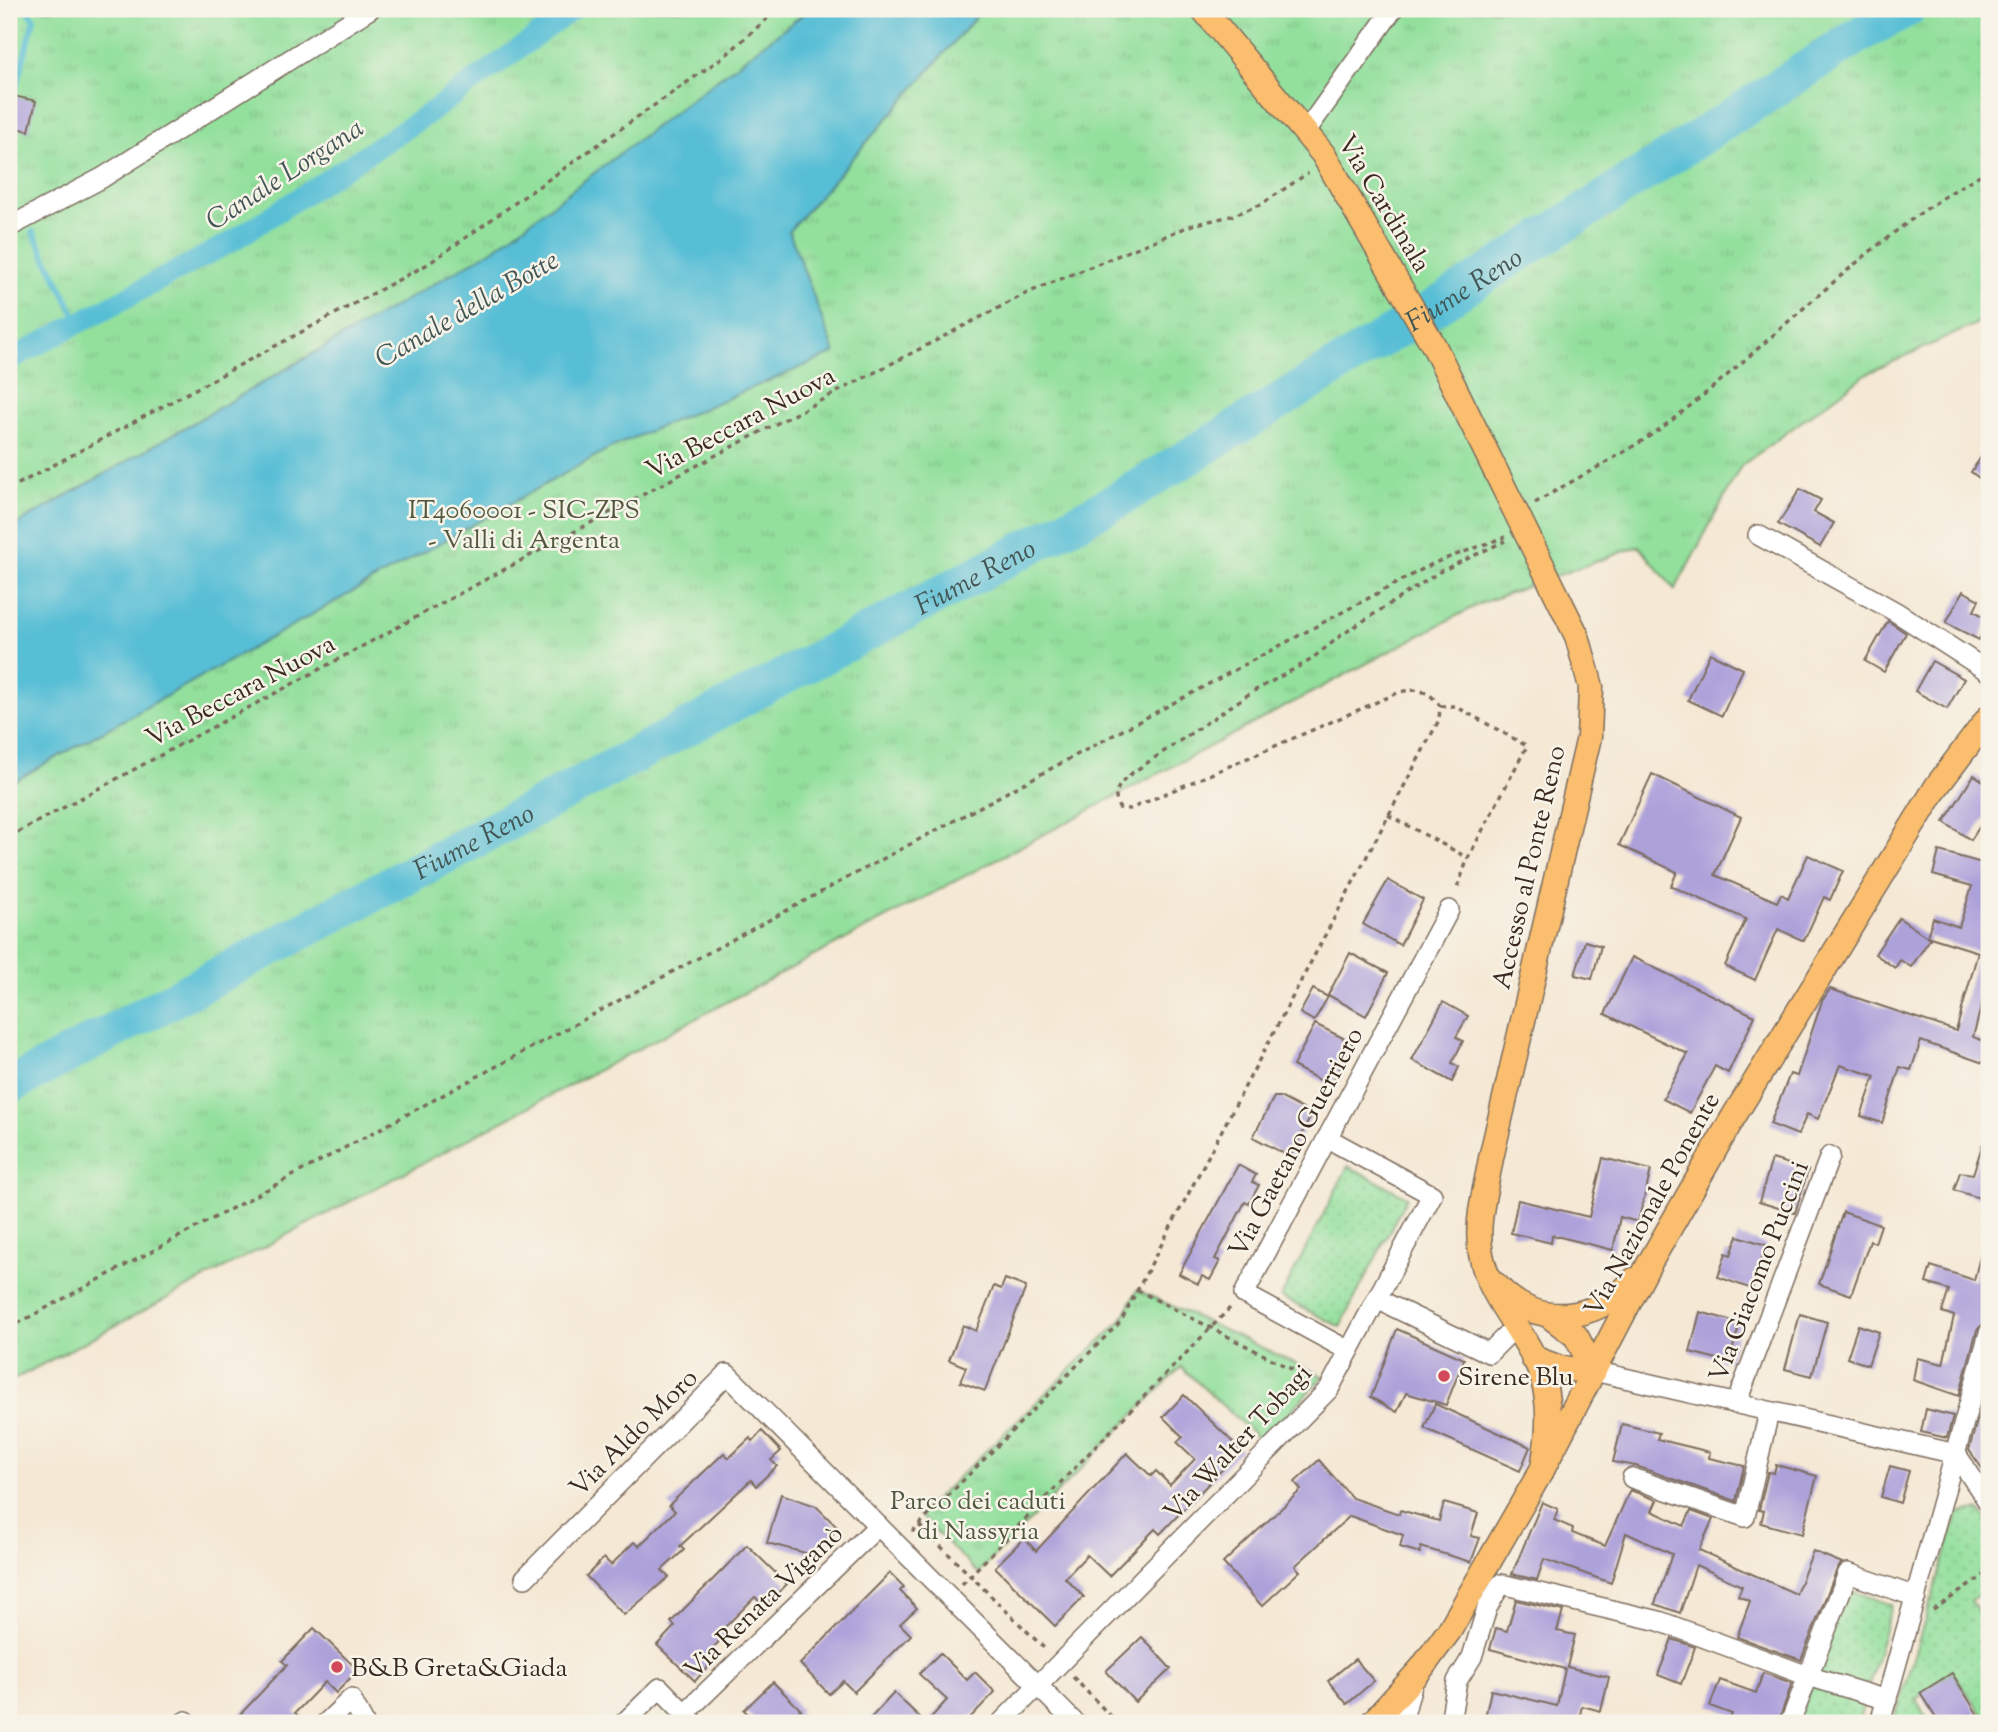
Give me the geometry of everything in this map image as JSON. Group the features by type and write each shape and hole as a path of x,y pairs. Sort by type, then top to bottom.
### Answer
{"main road":[{"name":"Via Cardinala","path":"1203,9 1306,131 1340,181 1434,346 1502,487"},
{"name":"Accesso al Ponte Reno","path":"1502,487 1577,636 1587,664 1591,712 1589,737 1491,1158 1481,1221 1480,1252 1487,1275 1533,1358 1545,1389 1549,1414 1543,1468"},
{"name":"Via Nazionale Ponente","path":"1372,1723 1415,1677 1449,1631 1543,1468 1649,1264 1734,1116 1937,786 1989,717"},
{"path":"1548,1315 1577,1315 1607,1303 1649,1264"},
{"path":"1487,1275 1514,1303 1548,1315 1576,1336 1594,1371"},
{"path":"1533,1358 1560,1368 1594,1371"}],"street":[{"path":"9,227 102,178 370,9"},
{"path":"1306,131 1393,9"},
{"path":"1758,535 1896,612 1989,672"},
{"name":"Via Gaetano Guerriero","path":"1349,1351 1244,1294 1449,910"},
{"name":"Via Walter Tobagi","path":"1000,1723 1329,1389 1432,1195 1327,1138"},
{"name":"Via Giacomo Puccini","path":"1736,1404 1830,1156"},
{"path":"1377,1299 1489,1353 1514,1328"},
{"path":"1880,1723 1989,1333"},
{"path":"1594,1371 1956,1454 1989,1503"},
{"name":"Via Aldo Moro","path":"525,1578 727,1374 1074,1723"},
{"path":"1632,1478 1745,1517 1769,1412"},
{"name":"Via Renata Viganò","path":"689,1718 878,1526"},
{"path":"1790,1723 1848,1573 1915,1601"},
{"path":"1450,1723 1457,1681 1472,1657 1488,1608 1501,1584 1659,1621 1808,1676 1887,1700"},
{"path":"1402,1723 1415,1677"},
{"path":"624,1723 660,1688 689,1718"},
{"path":"327,1723 351,1699 364,1723"}],"path":[{"path":"9,489 428,264 726,55 778,9"},
{"name":"Via Beccara Nuova","path":"9,837 720,453 1027,293 1192,225 1231,216 1262,204 1315,168"},
{"path":"898,1546 1121,1321 1438,720 1440,706 1431,694 1417,689 1400,692 1130,809 1119,808 1115,799 1118,786 1132,773 1252,692 1309,661 1343,634 1441,571 1476,557 1519,523 1671,422 1871,250 1962,184 1989,170"},
{"path":"9,1328 1434,563 1519,523"},
{"path":"1440,706 1455,706 1527,746 1468,858 1449,910"},
{"path":"1388,815 1468,858"},
{"path":"1137,1290 1329,1389"},
{"path":"949,1597 1244,1294"},
{"path":"919,1525 1118,1723"},
{"path":"1915,1601 1934,1610 1989,1572"}],"green space":[{"name":"IT4060001 - SIC-ZPS - Valli di Argenta","path":"9,9 1989,9 1989,318 1866,374 1741,466 1675,590 1639,546 1479,604 9,1382"},
{"path":"1348,1166 1407,1197 1340,1327 1281,1297"},
{"name":"Parco dei caduti di Nassyria","path":"1137,1290 1323,1376 1262,1442 1181,1367 978,1573 919,1515 1121,1321"},
{"path":"1979,1510 1989,1522 1989,1589 1971,1600 1989,1628 1989,1723 1952,1673 1916,1699 1929,1723 1893,1723 1958,1513"},
{"path":"1847,1589 1892,1605 1858,1723 1797,1723"}],"water":[{"name":"Canale della Botte","path":"810,9 983,9 789,231 835,353 612,447 9,784 9,529 494,249"}],"building":[{"path":"9,95 36,101 29,131 9,126"},
{"path":"1989,445 1989,485 1971,472"},
{"path":"1800,489 1821,500 1814,512 1834,523 1820,547 1778,524"},
{"path":"1963,591 1979,600 1974,611 1989,619 1979,640 1946,623"},
{"path":"1888,621 1906,633 1884,672 1865,661"},
{"path":"1710,653 1743,669 1722,716 1688,700"},
{"path":"1932,661 1964,679 1947,709 1915,691"},
{"path":"1652,774 1741,817 1715,875 1777,902 1781,894 1788,898 1808,855 1843,871 1830,900 1824,897 1804,941 1778,929 1755,980 1725,966 1746,919 1671,886 1677,872 1619,845"},
{"path":"1974,775 1989,785 1989,812 1971,840 1944,822"},
{"path":"1939,851 1989,865 1989,977 1973,1037 1989,1043 1989,1065 1921,1041 1911,1070 1900,1067 1882,1123 1861,1116 1875,1076 1840,1065 1818,1119 1807,1114 1798,1135 1770,1124 1790,1074 1797,1076 1822,1001 1830,989 1956,1031 1978,952 1927,936 1933,918 1959,927 1972,886 1933,875"},
{"path":"1388,880 1423,900 1400,945 1363,924"},
{"path":"1899,918 1930,939 1911,967 1900,960 1895,968 1875,954"},
{"path":"1585,941 1601,946 1592,979 1575,975"},
{"path":"1350,953 1388,973 1366,1016 1328,995"},
{"path":"1632,957 1755,1016 1728,1073 1715,1066 1690,1113 1663,1099 1688,1054 1605,1014"},
{"path":"1313,989 1328,997 1314,1021 1300,1013"},
{"path":"1443,1002 1468,1016 1456,1037 1463,1041 1452,1063 1459,1067 1452,1082 1412,1060"},
{"path":"1315,1024 1353,1043 1331,1086 1293,1066"},
{"path":"1274,1097 1280,1097 1312,1114 1290,1157 1253,1137"},
{"path":"1986,1134 1989,1135 1989,1201 1954,1190 1960,1172 1973,1174"},
{"path":"1603,1158 1651,1170 1638,1222 1620,1217 1613,1250 1552,1235 1551,1243 1511,1233 1518,1200 1589,1217"},
{"path":"1772,1159 1808,1170 1795,1213 1759,1202"},
{"path":"1238,1165 1256,1175 1252,1182 1259,1185 1249,1204 1245,1202 1215,1259 1220,1261 1210,1280 1202,1276 1198,1284 1179,1274"},
{"path":"1843,1212 1881,1225 1875,1243 1870,1241 1851,1295 1819,1284"},
{"path":"1738,1236 1766,1245 1752,1289 1718,1277 1726,1253 1731,1255"},
{"path":"1983,1245 1989,1245 1989,1308 1985,1322 1977,1330 1959,1396 1913,1380 1917,1358 1943,1364 1954,1316 1942,1312 1949,1290 1926,1283 1931,1266 1974,1280"},
{"path":"1005,1279 1026,1287 985,1391 960,1382 966,1367 949,1360 963,1325 976,1331 994,1286 1001,1289"},
{"path":"1700,1312 1740,1323 1729,1362 1690,1352"},
{"path":"1800,1314 1827,1322 1812,1376 1785,1369"},
{"path":"1858,1325 1879,1332 1868,1365 1847,1358"},
{"path":"1397,1329 1464,1359 1446,1405 1406,1393 1397,1412 1371,1397"},
{"path":"1989,1378 1989,1478 1969,1450"},
{"path":"1184,1395 1241,1450 1160,1534 1155,1529 1109,1576 1087,1555 1065,1578 1084,1597 1055,1626 995,1567 1024,1538 1036,1551 1127,1453 1151,1476 1156,1471 1170,1485 1195,1459 1177,1442 1183,1437 1163,1417"},
{"path":"1435,1404 1530,1447 1520,1471 1424,1428"},
{"path":"1926,1409 1953,1416 1947,1438 1921,1432"},
{"path":"1622,1424 1659,1433 1657,1439 1710,1452 1709,1458 1744,1466 1736,1501 1636,1466 1613,1462"},
{"path":"762,1431 781,1451 771,1460 777,1466 756,1486 751,1480 680,1546 684,1550 662,1570 669,1577 624,1615 586,1576 604,1558 611,1565 634,1542 639,1546 675,1511 669,1505 724,1453 729,1458 750,1438 753,1441"},
{"path":"1319,1460 1352,1498 1399,1514 1400,1510 1439,1521 1444,1503 1478,1513 1471,1536 1480,1538 1471,1562 1421,1547 1420,1553 1400,1547 1403,1535 1350,1516 1295,1566 1300,1571 1262,1606 1223,1563 1301,1490 1295,1482"},
{"path":"1776,1465 1817,1476 1802,1534 1761,1523 1764,1511 1759,1510 1768,1472 1774,1473"},
{"path":"1890,1466 1909,1471 1900,1503 1881,1497"},
{"path":"1630,1490 1657,1500 1652,1511 1684,1526 1691,1511 1713,1519 1699,1550 1796,1594 1813,1551 1842,1563 1837,1569 1801,1660 1737,1637 1750,1601 1738,1596 1742,1586 1696,1565 1680,1613 1655,1604 1672,1554 1626,1533 1611,1583 1544,1559 1537,1580 1512,1574 1542,1502 1558,1509 1554,1520 1573,1528 1572,1533 1605,1546"},
{"path":"781,1494 816,1506 838,1528 813,1555 767,1543"},
{"path":"747,1545 787,1584 765,1607 755,1597 723,1629 727,1633 711,1650 718,1656 695,1681 657,1645 675,1626 671,1622"},
{"path":"890,1573 904,1587 900,1591 917,1608 900,1624 911,1635 854,1692 843,1681 829,1694 800,1664"},
{"path":"1516,1600 1563,1611 1557,1631 1575,1635 1567,1667 1609,1677 1601,1711 1582,1706 1578,1723 1500,1723 1485,1718 1491,1690 1557,1706 1565,1669 1490,1649 1496,1628 1507,1631"},
{"path":"314,1628 358,1670 336,1693 325,1682 295,1713 306,1723 232,1723 287,1665 282,1661"},
{"path":"1142,1637 1171,1669 1135,1702 1106,1671"},
{"path":"1672,1639 1695,1647 1681,1684 1658,1675"},
{"path":"940,1653 967,1680 975,1672 995,1692 965,1723 926,1723 947,1700 919,1674"},
{"path":"1355,1659 1374,1681 1347,1704 1328,1681"},
{"path":"1763,1673 1792,1683 1778,1723 1728,1723 1732,1714 1710,1706 1720,1680 1756,1693"},
{"path":"1952,1673 1983,1723 1939,1723 1920,1693"},
{"path":"773,1682 801,1710 798,1712 808,1723 757,1723 744,1710"},
{"path":"894,1693 926,1723 866,1723"}],"waterway":[{"path":"9,113 34,19 27,9"},
{"name":"Canale Lorgana","path":"9,360 231,242 428,114 574,9"},
{"name":"Fiume Reno","path":"9,1086 1116,501 1446,300 1864,32 1907,9"},
{"path":"33,232 79,323"}],"place":[{"name":"Sirene Blu","path":"1444,1376"},
{"name":"B&B Greta&Giada","path":"337,1667"}]}
